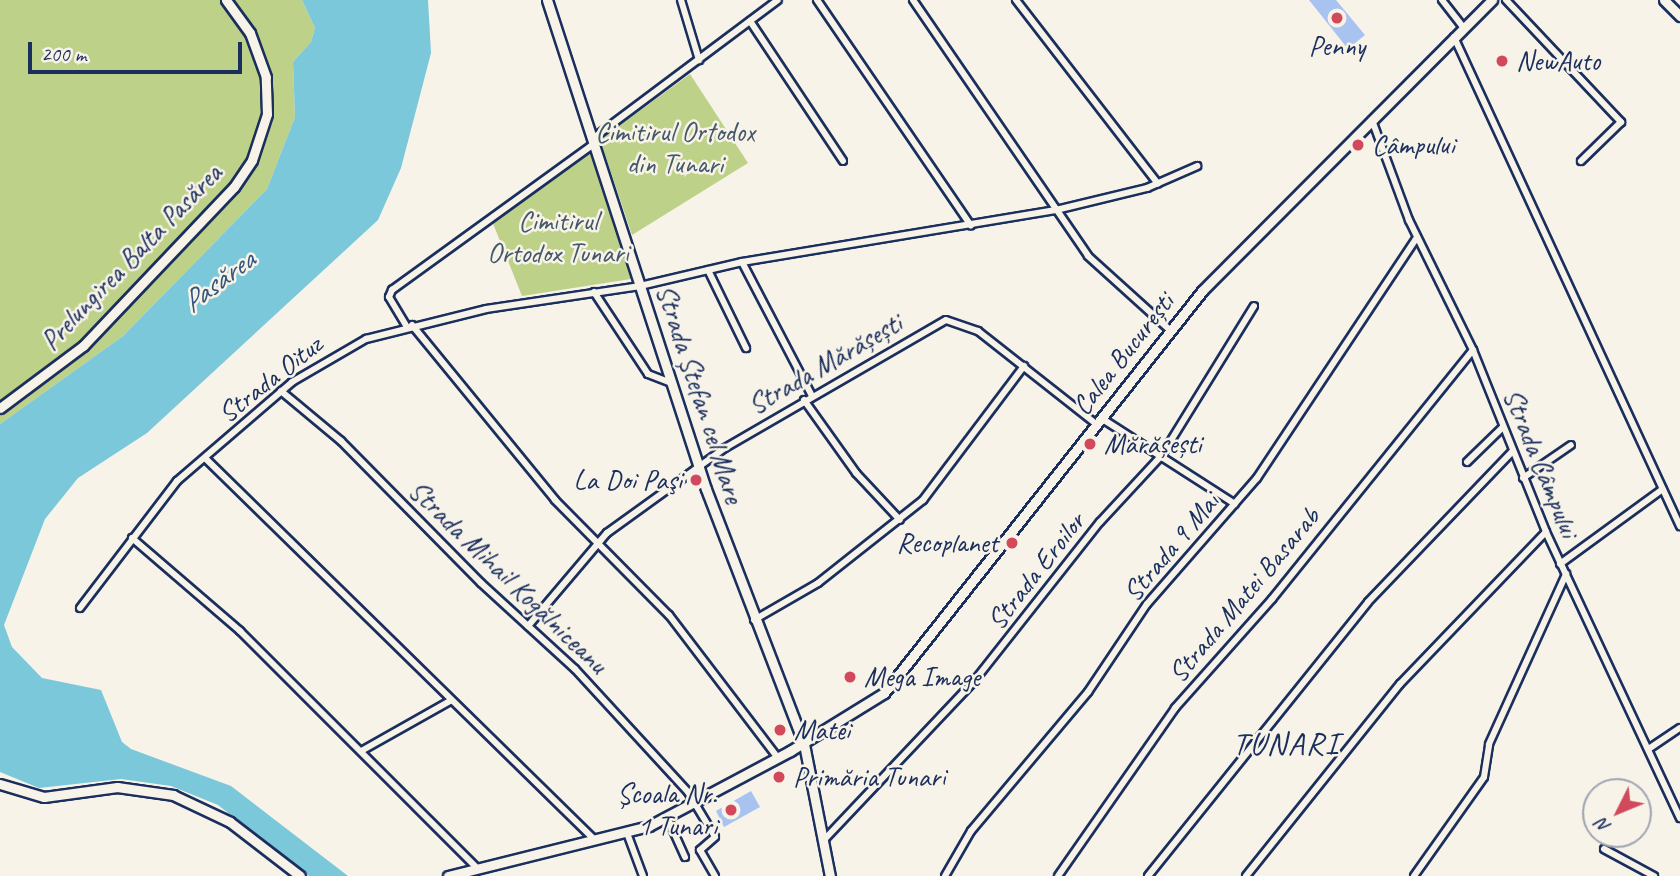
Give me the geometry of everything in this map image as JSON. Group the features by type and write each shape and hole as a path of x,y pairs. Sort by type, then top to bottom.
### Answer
{"main road":[{"name":"Prelungirea Balta Pasărea","path":"0,408 83,346 220,203 252,160 267,114 266,77 250,33 226,0"},
{"name":"Strada Ștefan cel Mare","path":"547,0 699,467 754,620 804,744 830,876"},
{"name":"Calea București","path":"448,876 598,842 667,817 804,744 888,689 1170,330 1372,119 1492,0"},
{"path":"1664,0 1680,16"},
{"path":"0,783 44,797 126,787 173,795 230,822 300,876"}],"street":[{"path":"681,0 699,60"},
{"path":"778,0 593,142 392,290 389,297 410,326 595,542 669,615 778,758"},
{"path":"817,0 971,226"},
{"path":"913,0 1099,270 1170,330"},
{"path":"1016,0 1158,184"},
{"path":"1442,0 1464,27"},
{"path":"1506,0 1621,122 1581,161"},
{"path":"750,21 843,160"},
{"path":"1454,37 1680,526"},
{"name":"Strada Câmpului","path":"1372,119 1416,237 1473,350 1512,452 1560,564 1650,748 1680,818"},
{"name":"Strada Oituz","path":"80,608 177,481 281,391 339,352 410,326 640,286 742,262 1056,211 1158,184 1197,166"},
{"name":"Strada 9 Mai","path":"945,876 971,831 1088,692 1147,604 1235,504 1277,451 1416,237"},
{"path":"742,262 812,396"},
{"path":"708,270 746,348"},
{"path":"594,292 648,374 671,383"},
{"name":"Strada Eroilor","path":"823,841 975,680 1100,522 1162,454 1254,306"},
{"name":"Strada Mărășești","path":"528,626 595,542 699,467 804,400 951,319 978,331 1099,421 1162,454 1235,504"},
{"name":"Strada Matei Basarab","path":"1058,876 1175,708 1272,599 1473,350"},
{"path":"754,620 818,583 900,520 940,482 1024,366"},
{"name":"Strada Mihail Kogălniceanu","path":"281,391 341,441 594,688 696,803 715,837 700,850 715,876"},
{"path":"804,400 856,473 900,520"},
{"path":"1467,463 1503,427"},
{"path":"1523,478 1571,445"},
{"path":"1147,876 1368,602 1512,452"},
{"path":"205,458 450,701 598,842"},
{"path":"1560,564 1663,489"},
{"path":"1246,876 1400,684 1546,532"},
{"path":"132,538 231,622 363,750 477,868"},
{"path":"1414,876 1484,777 1489,744 1566,574"},
{"path":"363,750 450,701"},
{"path":"1650,748 1680,728"},
{"path":"667,817 685,857"},
{"path":"626,833 643,876"},
{"path":"1604,849 1654,876"}],"green space":[{"path":"0,0 302,0 315,28 311,42 293,62 295,117 267,189 123,336 0,424"},
{"name":"Cimitirul Ortodox din Tunari","path":"690,74 748,163 632,235 600,140"},
{"name":"Cimitirul Ortodox Tunari","path":"589,150 631,279 522,296 492,221"}],"water":[{"name":"Pasărea","path":"302,0 428,0 431,53 401,168 378,220 147,433 78,478 45,519 4,625 12,647 42,678 101,690 122,742 131,749 231,786 348,876 309,876 218,805 171,786 121,779 39,788 0,772 0,424 123,336 267,189 295,117 293,62 311,42 315,28"}],"building":[{"name":"Penny","path":"1309,0 1336,0 1365,35 1348,49"},
{"name":"Școala Nr. 1 Tunari","path":"751,791 760,807 724,827 716,811"}],"place":[{"name":"Penny","path":"1337,18"},
{"name":"NewAuto","path":"1502,61"},
{"name":"Câmpului","path":"1358,145"},
{"name":"Mărășești","path":"1090,444"},
{"name":"La Doi Paşi","path":"696,480"},
{"name":"Recoplanet","path":"1012,543"},
{"name":"Mega Image","path":"850,677"},
{"name":"Matei","path":"780,730"},
{"name":"Primăria Tunari","path":"779,777"},
{"name":"Școala Nr. 1 Tunari","path":"731,810"}],"district":[{"name":"TUNARI","path":"1286,744"}]}
